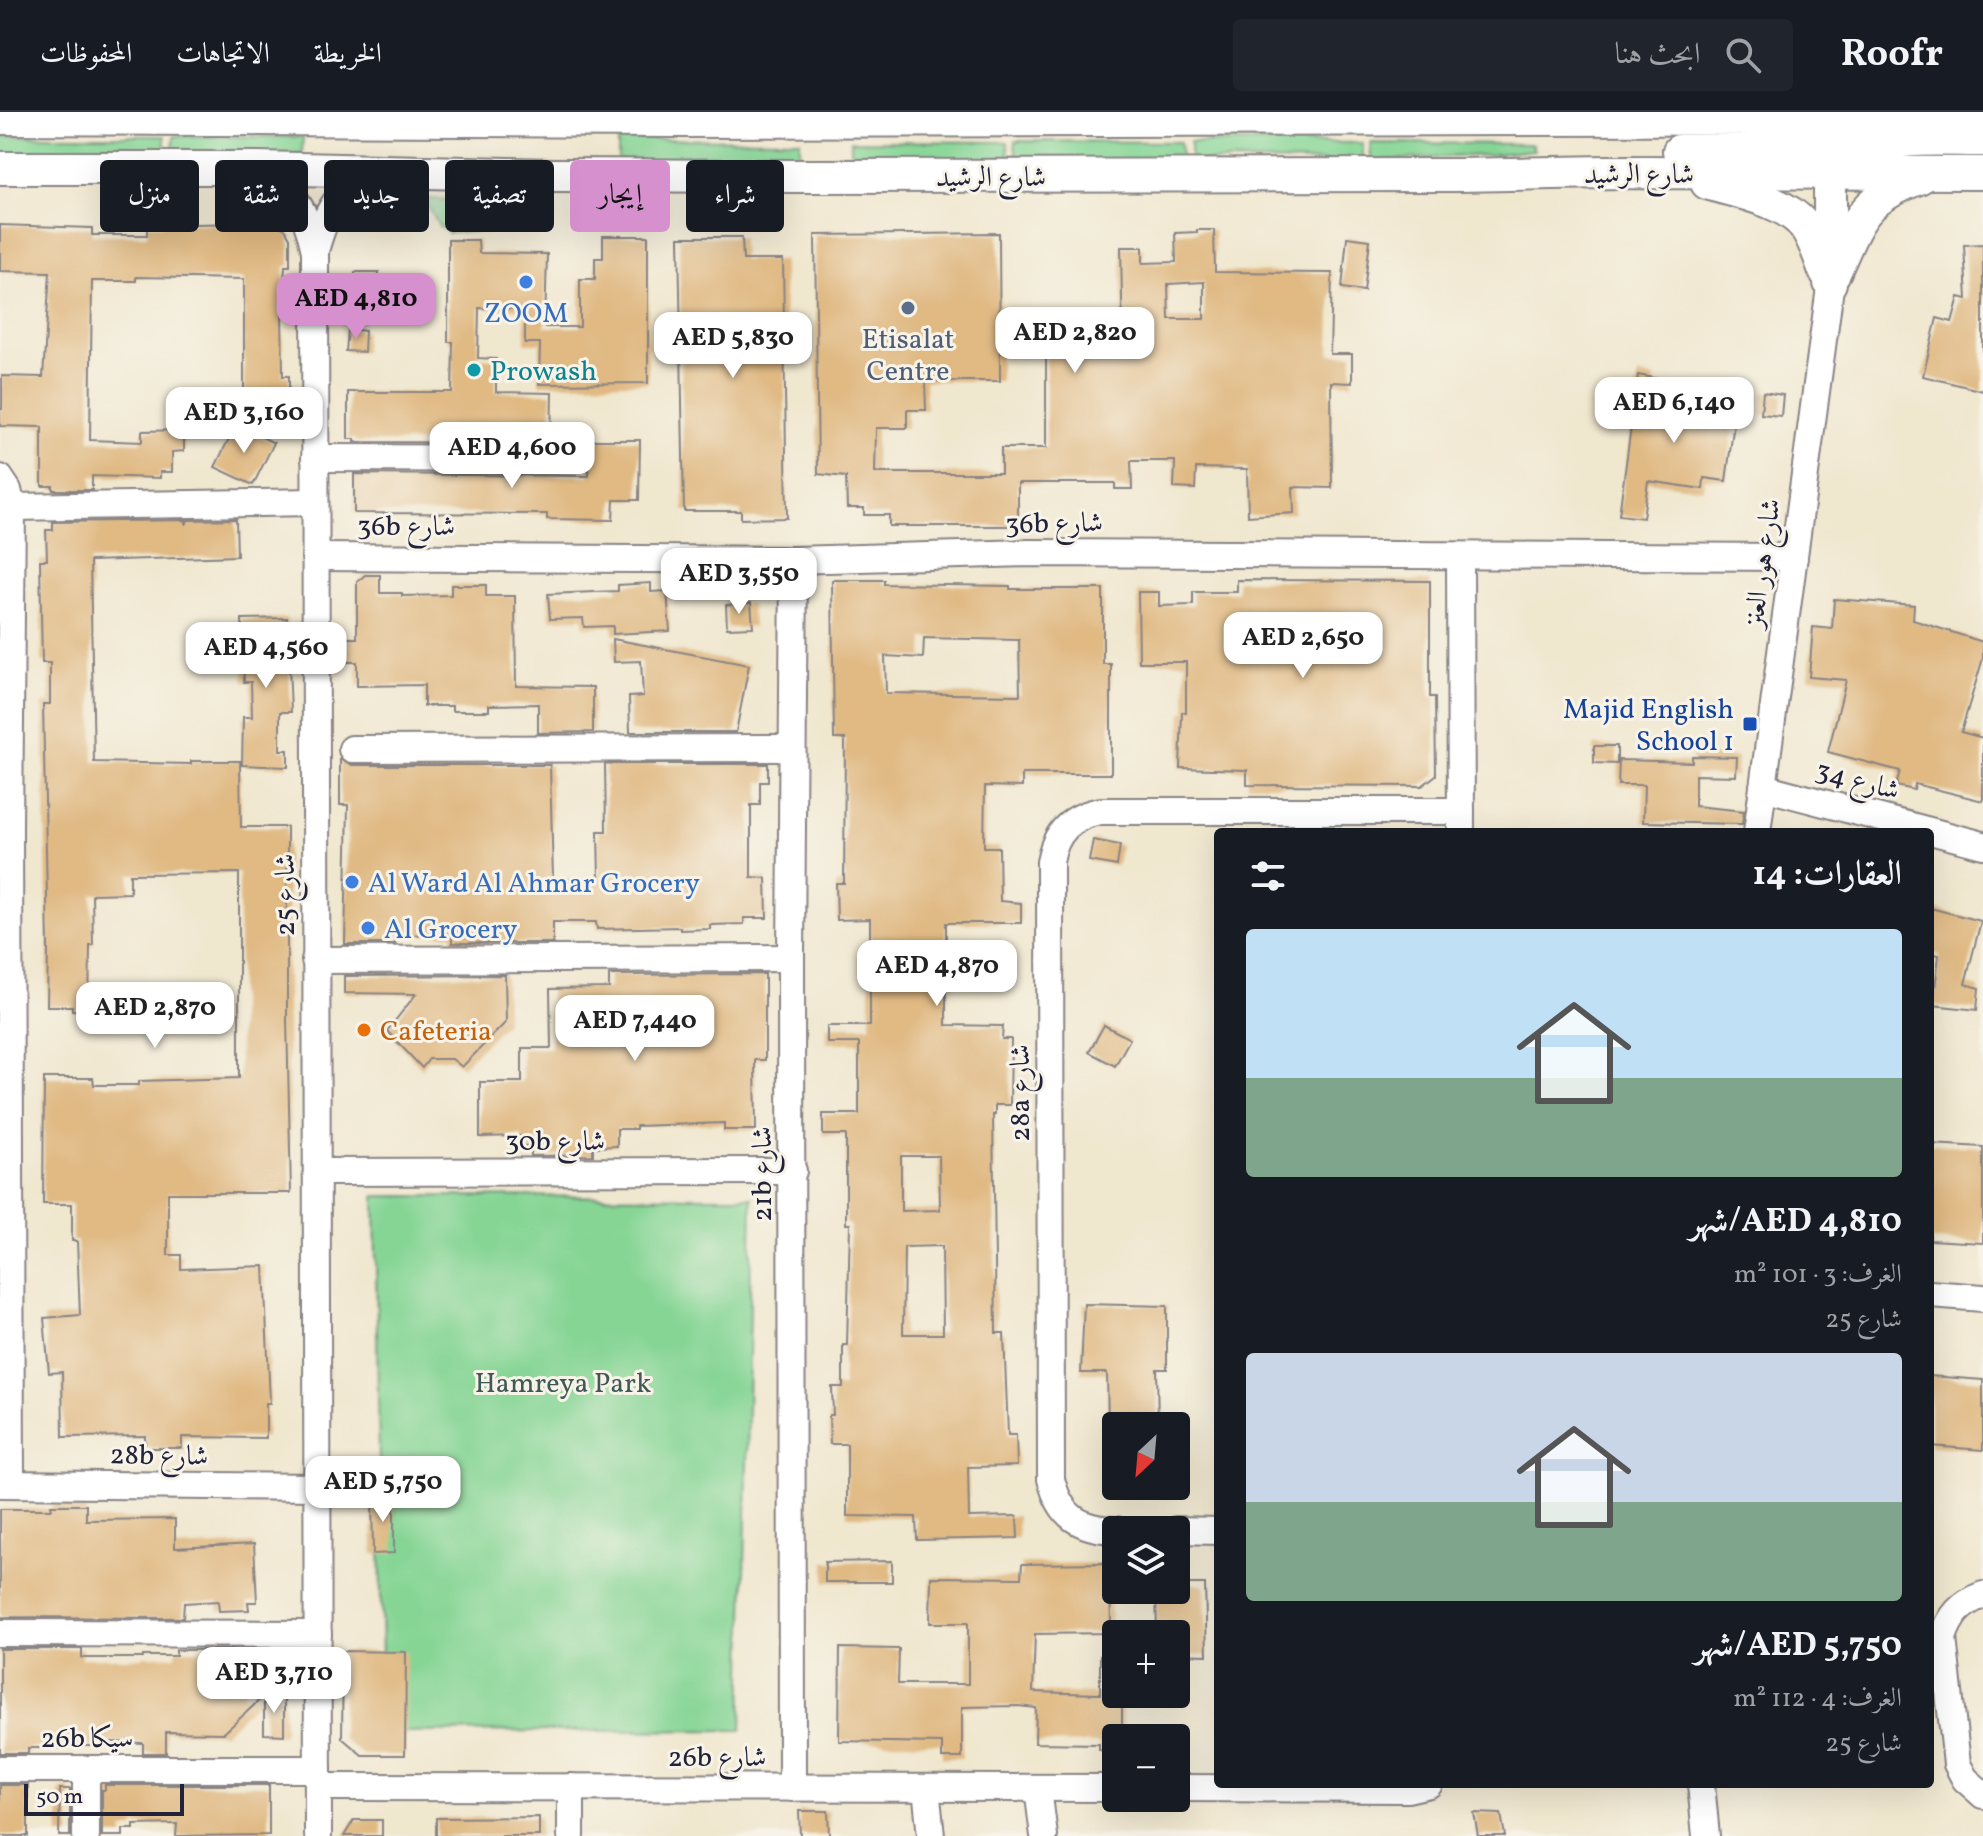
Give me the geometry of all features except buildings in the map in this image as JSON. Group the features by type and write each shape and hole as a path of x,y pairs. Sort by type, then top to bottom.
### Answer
{"main road":[{"path":"1942,112 1983,116"},
{"name":"شارع الرشيد","path":"0,118 61,115 1983,116"},
{"path":"1459,175 1496,162 1565,152 1819,149 1845,132 1854,115"},
{"path":"1830,283 1830,186 1843,168 1879,144 1983,140"},
{"name":"شارع الرشيد","path":"0,168 215,168"},
{"name":"شارع الرشيد","path":"429,172 795,176 1459,175 1843,168 1983,173"},
{"path":"1674,172 1766,201 1792,214 1811,235 1830,283"},
{"path":"1830,283 1859,219 1869,206 1889,190 1933,173"}],"street":[{"path":"0,118 8,112"},
{"path":"1843,168 1854,115"},
{"name":"شارع 25","path":"318,1836 315,251 324,223"},
{"path":"308,227 315,251"},
{"name":"شارع هور العنز","path":"1758,828 1830,283"},
{"path":"315,458 553,459"},
{"path":"0,478 8,490 12,507 6,1484"},
{"path":"12,507 315,502"},
{"name":"36b شارع","path":"315,557 794,560 1028,553 1794,557"},
{"path":"1460,556 1461,821"},
{"name":"21b شارع","path":"792,1788 794,560"},
{"path":"352,749 792,748"},
{"name":"شارع 34","path":"1763,787 1919,828"},
{"name":"28a شارع","path":"1102,1529 1078,1522 1065,1511 1055,1496 1051,1479 1050,862 1060,832 1071,821 1101,811 1461,821"},
{"name":"شارع 34","path":"1934,832 1983,845"},
{"path":"315,960 791,958"},
{"name":"30b شارع","path":"317,1172 793,1171"},
{"path":"1934,1294 1983,1298"},
{"name":"28b شارع","path":"6,1484 318,1487"},
{"path":"1190,1530 1214,1531"},
{"path":"1983,1595 1968,1601 1956,1611 1947,1624 1943,1638 1957,1764 1965,1779 1983,1795"},
{"path":"0,1633 318,1634"},
{"name":"26b سيكا","path":"0,1769 86,1769 318,1778"},
{"path":"86,1769 86,1836"},
{"name":"26b شارع","path":"318,1778 571,1787 1102,1788"},
{"path":"571,1787 571,1836"},
{"path":"926,1788 931,1836"},
{"path":"1038,1788 1044,1836"},
{"path":"1190,1788 1411,1788"},
{"path":"1701,1788 1706,1836"}],"green space":[{"path":"0,136 165,136 165,154 0,155"},
{"path":"174,136 303,137 302,155 173,154"},
{"path":"618,139 800,140 800,161 618,160"},
{"path":"851,141 1008,142 1009,162 851,161"},
{"path":"1015,141 1180,142 1181,162 1017,162"},
{"path":"1190,142 1363,143 1363,162 1190,161"},
{"path":"1370,143 1532,144 1534,150 1371,161"},
{"path":"429,199 445,199 445,231 429,208"},
{"name":"Hamreya Park","path":"375,1196 752,1197 742,1730 383,1732"}],"place":[{"name":"ZOOM","path":"526,282"},
{"name":"Etisalat Centre","path":"908,308"},
{"name":"Prowash","path":"474,370"},
{"name":"Majid English School 1","path":"1750,724"},
{"name":"Al Ward Al Ahmar Grocery","path":"352,882"},
{"name":"Al Grocery","path":"368,928"},
{"name":"Cafeteria","path":"364,1030"}]}
